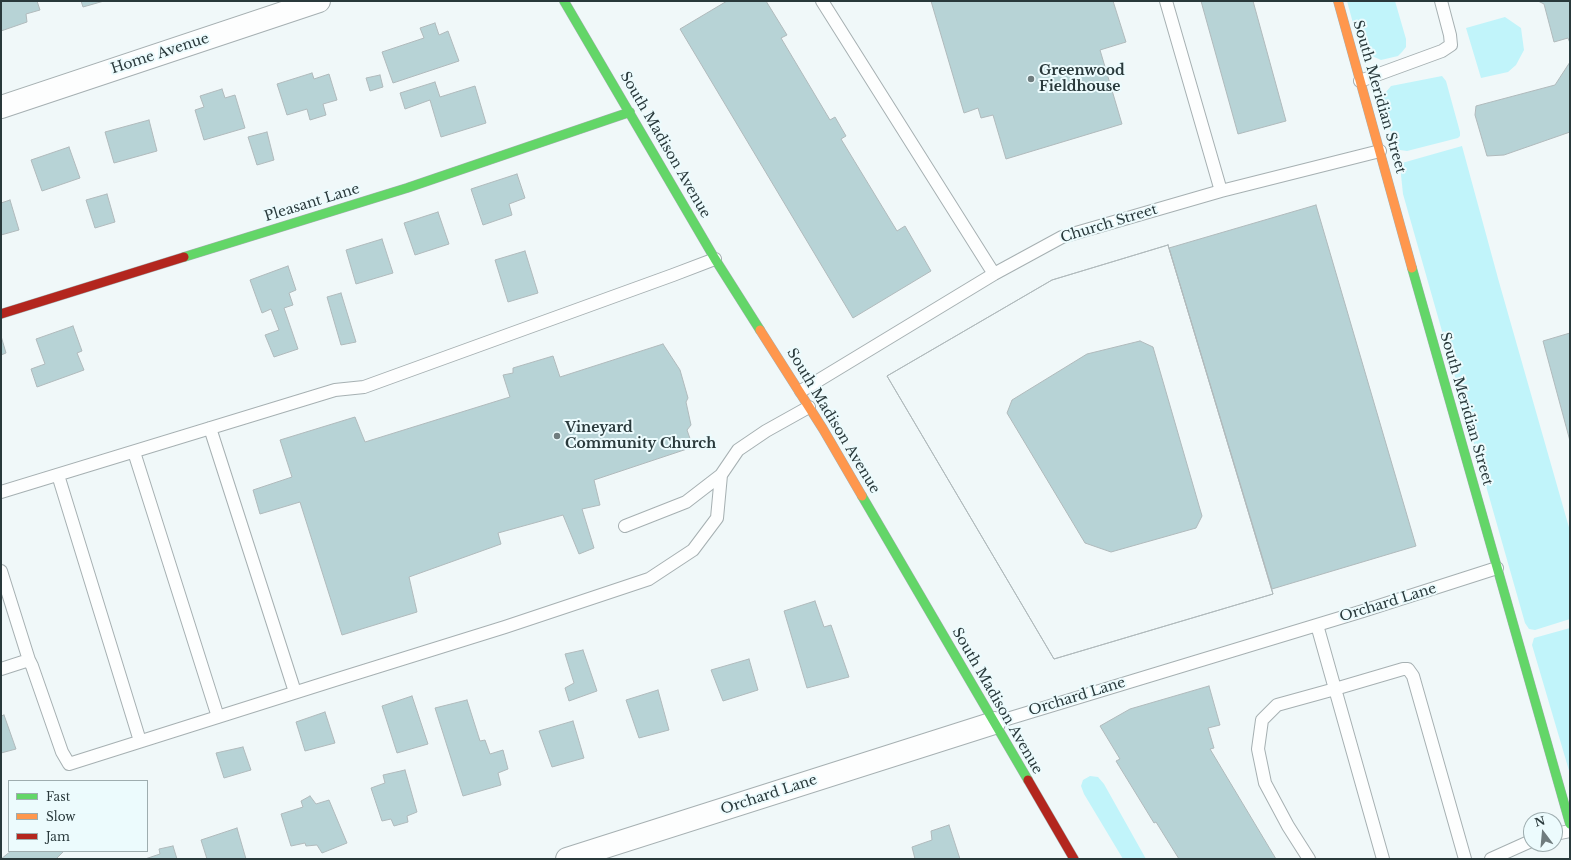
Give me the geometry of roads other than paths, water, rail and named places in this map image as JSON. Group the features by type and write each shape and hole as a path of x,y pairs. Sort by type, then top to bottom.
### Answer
{"main road":[{"name":"South Madison Avenue","path":"564,1 715,258 801,391 1074,859"},
{"name":"South Meridian Street","path":"1338,1 1570,824"},
{"name":"Pleasant Lane","path":"1,314 407,188 630,112"}],"street":[{"name":"Home Avenue","path":"1,107 319,1"},
{"name":"Orchard Lane","path":"567,859 994,723"}],"lane":[{"path":"822,1 994,274"},
{"path":"1166,1 1221,191"},
{"path":"1360,81 1442,51 1451,45 1450,35 1440,1"},
{"name":"Church Street","path":"801,391 994,274 1062,238 1221,191 1380,151"},
{"path":"1,492 336,390 364,387 673,276 715,258"},
{"path":"625,526 686,502 721,475 738,450 766,431 809,407"},
{"path":"210,428 295,692"},
{"path":"134,452 218,717"},
{"path":"58,475 140,742"},
{"path":"1,571 4,594 28,660 32,666 62,752 69,764 505,627 649,579 693,550 717,518 721,475"},
{"name":"Orchard Lane","path":"994,723 1317,625 1497,568"},
{"path":"1317,625 1383,859"},
{"path":"1,669 28,660"},
{"path":"1309,859 1288,826 1266,783 1258,749 1262,720 1277,705 1403,669 1408,669 1413,676 1465,859"},
{"path":"1491,859 1523,845"}],"place":[{"name":"Greenwood Fieldhouse","path":"1031,79"},
{"name":"Vineyard Community Church","path":"557,436"}]}
